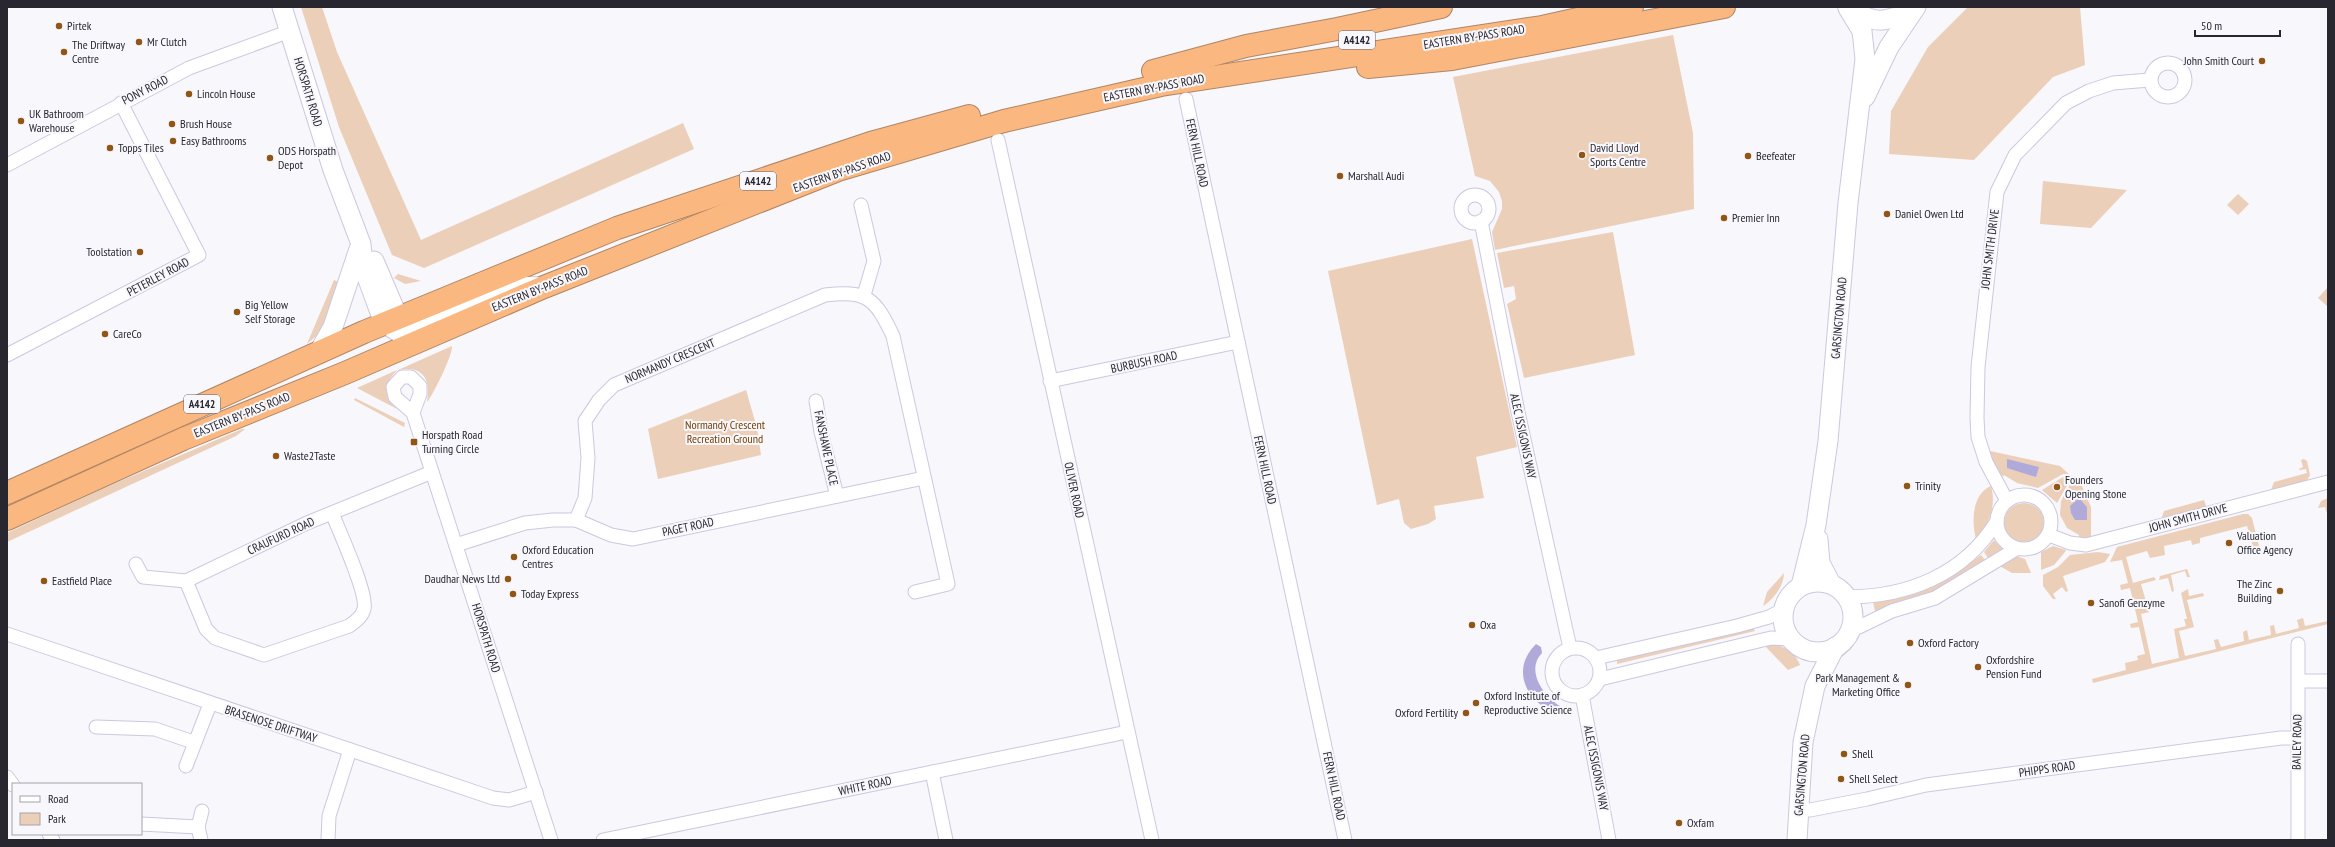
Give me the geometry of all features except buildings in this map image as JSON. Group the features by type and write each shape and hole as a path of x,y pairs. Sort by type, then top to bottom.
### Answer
{"highway":[{"path":"1153,71 1246,46 1337,30 1441,7"},
{"name":"EASTERN BY-PASS ROAD","path":"7,520 183,439 394,331 617,228 874,142 1002,107 1153,71 1561,7"},
{"name":"EASTERN BY-PASS ROAD","path":"7,493 319,352 544,287 838,170 997,123 1161,85 1542,27 1632,7"},
{"path":"1291,65 1320,70 1350,69 1452,59 1724,7"}],"main road":[{"name":"HORSPATH ROAD","path":"282,7 329,157 361,244 374,262 394,331"},
{"path":"1848,7 1863,18 1878,21 1894,19 1914,8"},
{"name":"GARSINGTON ROAD","path":"1816,525 1838,339 1858,110 1865,59 1862,31 1848,7"},
{"path":"1858,110 1889,47 1914,8"},
{"path":"319,352 333,327 361,244"},
{"path":"1801,586 1816,525"},
{"path":"1816,525 1820,563 1839,590 1853,614 1851,628 1844,640 1835,647 1823,651 1810,651 1799,646 1792,639 1784,623 1784,609 1791,594 1801,586 1818,582 1839,590"},
{"name":"GARSINGTON ROAD","path":"1798,840 1803,742 1815,686 1835,647"},
{"name":"GARSINGTON ROAD","path":"1810,651 1815,686"}],"street":[{"name":"PONY ROAD","path":"7,165 189,68 290,31"},
{"name":"JOHN SMITH DRIVE","path":"2007,501 1986,462 1978,437 1976,418 1978,367 1997,192 2015,155 2066,104 2089,91 2113,83 2150,80"},
{"name":"FERN HILL ROAD","path":"1186,99 1345,840"},
{"name":"PETERLEY ROAD","path":"7,355 199,255 121,103"},
{"name":"OLIVER ROAD","path":"998,140 1127,732 1152,840"},
{"path":"861,205 874,260 864,296 882,312 893,336 949,590 914,592"},
{"name":"ALEC ISSIGONIS WAY","path":"1481,222 1519,420 1570,648"},
{"name":"NORMANDY CRESCENT","path":"576,520 584,498 588,458 585,421 598,400 614,385 825,295 848,292 864,296"},
{"name":"BURBUSH ROAD","path":"1050,381 1238,342"},
{"name":"FANSHAWE PLACE","path":"816,401 821,432 837,496"},
{"name":"HORSPATH ROAD","path":"413,413 551,840"},
{"name":"CRAUFURD ROAD","path":"136,564 143,578 186,581 307,523 432,472"},
{"name":"PAGET ROAD","path":"456,546 525,522 576,520 611,535 633,539 924,478"},
{"name":"JOHN SMITH DRIVE","path":"2049,534 2070,542 2086,545 2328,482"},
{"path":"2026,495 2041,500 2050,513 2052,521 2049,534 2036,548 2026,550 2016,549 2003,540 1998,530 1997,521 1999,511 2007,501 2026,495"},
{"path":"186,581 206,629 215,638 264,655 348,626 360,619 365,608 364,593 332,513"},
{"path":"1839,590 1879,595 1907,589 1938,577 1979,548 1997,521"},
{"path":"1851,628 1859,627 1892,611 1935,598 2016,549"},
{"path":"1596,658 1737,626 1769,617 1784,609"},
{"name":"BRASENOSE DRIFTWAY","path":"7,636 501,800 510,800 536,792"},
{"path":"1600,678 1771,638 1792,639"},
{"name":"BAILEY ROAD","path":"2298,644 2298,840"},
{"path":"1570,648 1585,649 1596,658 1600,672 1600,678 1593,689 1582,696 1567,695 1556,685 1553,678 1554,663 1563,651 1570,648"},
{"path":"2299,681 2328,681"},
{"name":"ALEC ISSIGONIS WAY","path":"1582,696 1609,840"},
{"path":"186,766 193,742 210,704"},
{"path":"96,727 155,729 193,742"},
{"name":"WHITE ROAD","path":"603,840 1127,732"},
{"name":"PHIPPS ROAD","path":"1799,810 1810,810 1867,800 1926,785 2273,739 2297,738"},
{"path":"328,840 329,816 350,750"},
{"path":"932,772 946,840"},
{"path":"201,840 198,827 202,811"},
{"path":"142,824 198,827"}],"green space":[{"path":"301,7 322,7 337,52 421,240 683,123 694,149 424,268 392,255 339,127"},
{"path":"1968,7 2080,7 2085,65 2053,77 1974,160 1889,154 1891,111 1928,47"},
{"name":"David Lloyd Sports Centre","path":"1673,35 1693,133 1694,209 1495,250 1492,232 1502,209 1502,201 1499,192 1490,181 1475,176 1453,77"},
{"path":"2043,181 2127,190 2091,228 2040,224"},
{"path":"2238,194 2249,204 2238,215 2227,205"},
{"path":"1613,232 1635,355 1524,378 1507,304 1516,299 1514,286 1504,288 1497,253"},
{"path":"1472,239 1517,447 1476,457 1484,498 1434,506 1436,519 1428,524 1411,529 1404,523 1399,499 1377,505 1328,271"},
{"path":"398,274 421,281 405,284 394,278"},
{"path":"334,280 343,284 323,330 307,344"},
{"path":"2328,287 2328,307 2318,298"},
{"path":"452,346 446,366 430,399 427,402 428,387 423,376 414,370 398,370"},
{"path":"397,370 387,385 387,394 392,404 397,409 357,388"},
{"name":"Normandy Crescent Recreation Ground","path":"746,390 757,428 761,455 658,479 648,429"},
{"path":"355,398 405,423 404,427 354,400"},
{"path":"245,429 236,436 7,542 7,533 104,488"},
{"path":"1990,451 2060,466 2082,486 2091,507 2091,537 2079,538 2079,535 2067,528 2060,515 2061,501 2072,481 2066,474 2063,474 2038,488 2017,483 2004,475 2003,477 1994,465"},
{"path":"2304,459 2307,461 2310,475 2307,481 2247,499 2247,496 2271,490 2274,482 2307,473 2306,469 2299,470 2303,467 2301,460"},
{"path":"2063,477 2068,484 2057,503 2042,490"},
{"path":"1991,486 1993,494 1992,508 1985,529 1977,542 1974,527 1974,511 1976,503 1984,490"},
{"path":"2328,498 2328,516 2325,507 2318,508 2321,501"},
{"path":"2204,500 2207,509 2161,520 2164,511"},
{"path":"2028,503 2035,506 2041,512 2044,523 2043,531 2035,540 2028,543 2020,543 2013,540 2005,531 2004,519 2007,512 2016,504"},
{"path":"2243,514 2248,514 2252,518 2260,550 2253,547 2247,526 2200,538 2200,543 2192,545 2191,540 2164,546 2165,555 2150,558 2147,551 2126,557 2133,583 2154,577 2156,580 2141,584 2149,612 2141,614 2152,664 2179,658 2174,629 2186,626 2184,619 2187,619 2181,593 2188,589 2189,596 2203,593 2204,596 2187,600 2194,627 2179,631 2185,656 2216,649 2214,640 2218,639 2221,647 2244,641 2243,632 2247,630 2249,640 2271,635 2270,626 2274,625 2276,634 2299,628 2297,620 2303,618 2305,626 2328,621 2328,624 2093,683 2092,679 2126,670 2125,663 2138,660 2137,656 2145,654 2139,627 2131,628 2130,624 2138,622 2130,588 2121,590 2120,585 2128,583 2122,560 2110,562 2117,547"},
{"path":"1994,540 2003,550 1988,558 1984,552"},
{"path":"2053,546 2066,550 2054,565 2041,570 2041,552"},
{"path":"2098,552 2110,554 2105,562 2063,576 2068,591 2066,592 2062,587 2053,594 2056,599 2053,599 2043,586 2043,575 2058,567 2070,555"},
{"path":"1981,555 1985,560 1940,590 1875,611 1873,602 1904,595 1930,586 1955,573"},
{"path":"2016,556 2025,559 2031,573 2012,573 1998,565"},
{"path":"2187,569 2190,577 2187,577 2185,571 2171,575 2174,591 2172,592 2168,578 2159,580 2160,576"},
{"path":"1784,573 1784,578 1780,588 1763,606 1767,592"},
{"path":"1753,628 1755,631 1617,664 1617,659"},
{"path":"1859,633 1851,649 1836,662 1839,654"},
{"path":"1769,642 1788,650 1795,656 1800,665 1788,670 1765,646"}],"shaded area":[{"path":"2007,459 2039,467 2036,477 2007,468"},
{"path":"2079,498 2087,507 2087,520 2075,520 2071,513 2070,506"},
{"path":"1536,644 1541,647 1542,653 1537,660 1535,667 1536,675 1543,690 1560,706 1561,711 1557,713 1537,702 1525,684 1523,674 1524,664 1528,654"}],"place":[{"name":"Pirtek","path":"59,26"},
{"name":"Mr Clutch","path":"139,42"},
{"name":"The Driftway Centre","path":"64,52"},
{"name":"John Smith Court","path":"2262,61"},
{"name":"Lincoln House","path":"189,94"},
{"name":"UK Bathroom Warehouse","path":"21,121"},
{"name":"Brush House","path":"172,124"},
{"name":"Easy Bathrooms","path":"173,141"},
{"name":"Topps Tiles","path":"110,148"},
{"name":"David Lloyd Sports Centre","path":"1582,155"},
{"name":"Beefeater","path":"1748,156"},
{"name":"ODS Horspath Depot","path":"270,158"},
{"name":"Marshall Audi","path":"1340,176"},
{"name":"Daniel Owen Ltd","path":"1887,214"},
{"name":"Premier Inn","path":"1724,218"},
{"name":"Toolstation","path":"140,252"},
{"name":"Big Yellow Self Storage","path":"237,312"},
{"name":"CareCo","path":"105,334"},
{"name":"Horspath Road Turning Circle","path":"414,442"},
{"name":"Waste2Taste","path":"276,456"},
{"name":"Trinity","path":"1907,486"},
{"name":"Founders Opening Stone","path":"2057,487"},
{"name":"Valuation Office Agency","path":"2229,543"},
{"name":"Oxford Education Centres","path":"514,557"},
{"name":"Daudhar News Ltd","path":"508,579"},
{"name":"Eastfield Place","path":"44,581"},
{"name":"The Zinc Building","path":"2280,591"},
{"name":"Today Express","path":"513,594"},
{"name":"Sanofi Genzyme","path":"2091,603"},
{"name":"Oxa","path":"1472,625"},
{"name":"Oxford Factory","path":"1910,643"},
{"name":"Oxfordshire Pension Fund","path":"1978,667"},
{"name":"Park Management & Marketing Office","path":"1908,685"},
{"name":"Oxford Institute of Reproductive Science","path":"1476,703"},
{"name":"Oxford Fertility","path":"1466,713"},
{"name":"Shell","path":"1844,754"},
{"name":"Shell Select","path":"1841,779"},
{"name":"Oxfam","path":"1679,823"}]}
